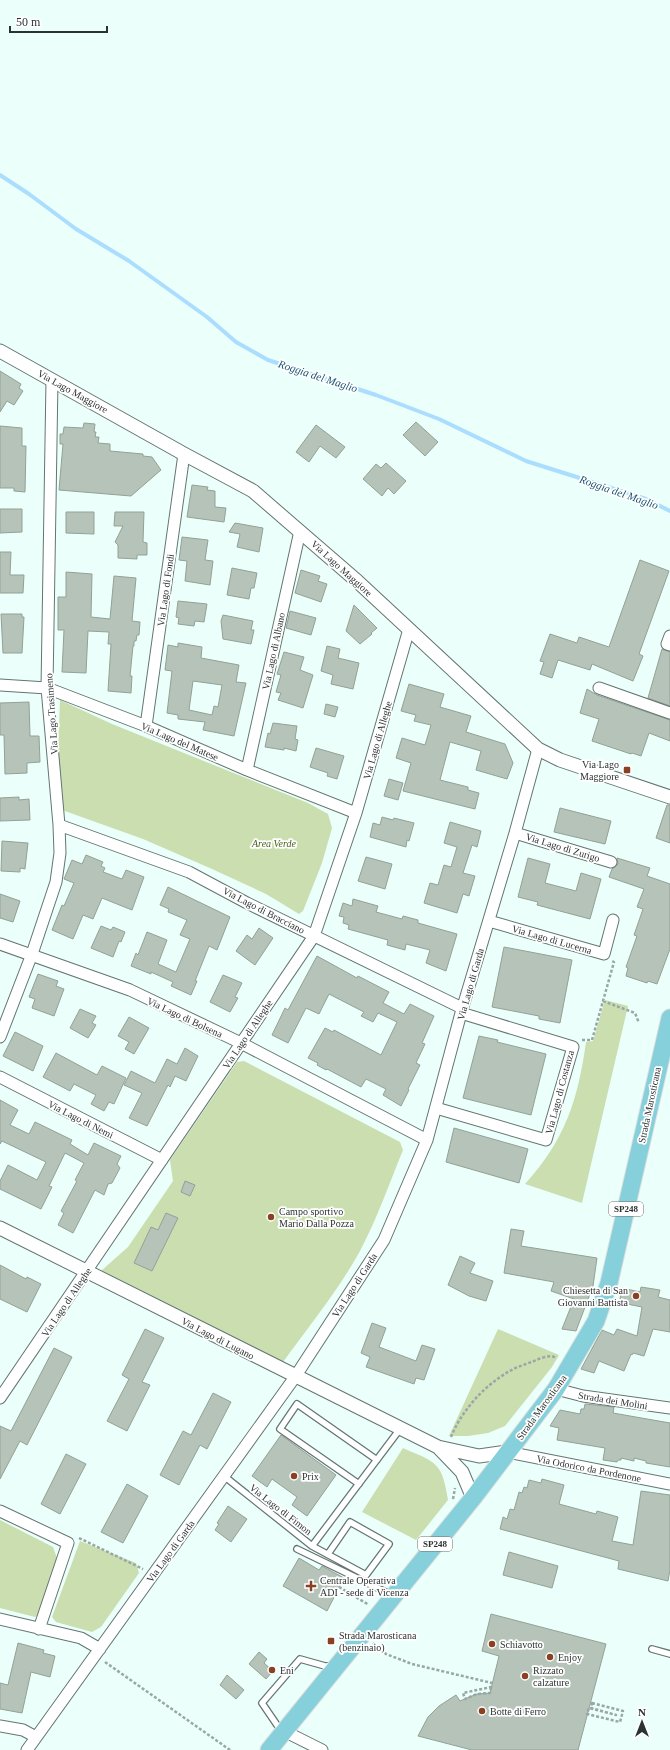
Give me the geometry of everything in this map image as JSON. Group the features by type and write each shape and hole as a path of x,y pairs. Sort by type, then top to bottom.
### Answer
{"main road":[{"name":"Strada Marosticana","path":"269,1750 363,1634 388,1594 473,1498 556,1389 596,1321 609,1283 670,1018"}],"street":[{"name":"Via Lago Maggiore","path":"0,351 253,491 409,629 538,749 560,760 670,797"},
{"name":"Via Lago Trasimeno","path":"0,1037 32,954 56,882 60,853 59,825 47,688 52,380"},
{"name":"Via Lago di Fondi","path":"146,726 184,454"},
{"name":"Via Lago di Albano","path":"247,770 300,531"},
{"name":"Via Lago di Alleghe","path":"0,1398 314,936 356,813 409,629"},
{"path":"670,636 667,644 670,645"},
{"name":"Via Lago del Matese","path":"0,685 47,688 146,726 247,770 356,813"},
{"path":"599,688 670,713"},
{"name":"Via Lago di Garda","path":"27,1750 295,1377 384,1240 427,1140 462,1010 515,833 538,749"},
{"name":"Via Lago di Bracciano","path":"59,825 189,872 462,1010"},
{"name":"Via Lago di Zurigo","path":"515,833 612,862"},
{"name":"Via Lago di Lucerna","path":"489,921 604,954 613,920"},
{"name":"Via Lago di Bolsena","path":"0,944 32,954 130,990 241,1043 427,1140"},
{"name":"Via Lago di Costanza","path":"436,1108 546,1140 573,1047 462,1010"},
{"name":"Via Lago di Nemi","path":"0,1077 162,1160"},
{"name":"Via Lago di Lugano","path":"0,1228 295,1377 442,1448 479,1456 507,1452"},
{"name":"Strada dei Molini","path":"556,1389 583,1396 670,1408"},
{"name":"Via Lago di Lugano","path":"442,1448 462,1472 473,1498"},
{"name":"Via Odorico da Pordenone","path":"507,1452 670,1484"},
{"path":"0,1511 68,1543 39,1629"},
{"path":"0,1619 81,1638 100,1649"},
{"path":"0,1726 23,1730 36,1737"},
{"path":"284,1731 322,1750"}],"lane":[{"path":"359,1484 280,1429 297,1404 377,1460"},
{"path":"312,1546 400,1429"},
{"name":"Via Lago di Fimon","path":"224,1476 312,1546 366,1575 389,1544 350,1522 328,1554"},
{"path":"297,1549 388,1594"},
{"path":"652,1649 670,1654"},
{"path":"284,1731 277,1725 262,1703 300,1659 325,1666 336,1667"}],"path":[{"path":"576,1040 592,1040 614,962 604,954"},
{"path":"603,1001 635,1013 639,1022"},
{"path":"442,1448 456,1424 472,1402 505,1374 531,1362 549,1356 553,1356 570,1366"},
{"path":"451,1503 455,1490 454,1485"},
{"path":"68,1543 76,1537 154,1574"},
{"path":"338,1587 371,1606"},
{"path":"366,1611 388,1594"},
{"path":"363,1634 386,1654 412,1664 492,1683"},
{"path":"103,1660 230,1750"},
{"path":"491,1687 490,1693 477,1694 465,1699 463,1692 481,1688 491,1687"},
{"path":"592,1703 623,1711 620,1722 588,1714 589,1708 616,1715 591,1708 592,1703"}],"green space":[{"name":"Area Verde","path":"60,700 112,724 308,803 328,814 332,828 322,863 303,911 299,914 266,894 143,839 62,810 57,780"},
{"path":"605,1000 628,1006 582,1203 525,1184 539,1168 560,1135 568,1118 579,1082 586,1042 593,1041"},
{"path":"244,1061 400,1142 403,1150 360,1251 333,1294 283,1362 101,1271 128,1247 173,1181 170,1160 237,1062"},
{"path":"498,1329 559,1355 552,1367 505,1426 488,1433 468,1436 449,1436"},
{"path":"403,1448 424,1457 436,1465 443,1478 448,1500 416,1540 362,1512"},
{"path":"0,1520 53,1547 57,1558 38,1615 35,1617 0,1608"},
{"path":"80,1541 136,1563 139,1573 101,1627 92,1632 56,1622 52,1617"}],"building":[{"path":"0,371 21,384 19,388 23,391 14,405 7,401 0,412"},
{"path":"416,422 438,442 425,456 403,435"},
{"path":"84,423 95,424 94,432 96,432 95,437 99,437 98,443 110,444 110,451 143,454 143,456 152,457 161,470 131,496 59,490 63,444 60,444 60,434 63,434 64,427 83,428"},
{"path":"316,425 345,447 336,458 320,446 309,462 296,452"},
{"path":"0,426 22,428 22,446 26,446 25,492 14,491 14,488 0,488"},
{"path":"386,463 406,481 394,494 388,488 382,496 363,479 376,464 381,468"},
{"path":"192,485 208,487 207,490 215,491 215,507 226,508 224,522 187,517"},
{"path":"0,509 22,509 22,532 0,533"},
{"path":"66,512 94,512 94,534 66,533"},
{"path":"115,512 144,512 143,542 147,543 147,555 137,555 137,559 118,558 118,545 115,542 123,526 114,526"},
{"path":"235,523 263,528 259,552 237,547 240,534 229,532"},
{"path":"182,537 208,540 205,560 213,561 210,585 185,581 187,561 179,560"},
{"path":"0,552 11,552 10,575 24,575 23,593 0,593"},
{"path":"640,560 669,571 639,654 643,656 633,681 592,664 590,670 558,660 552,678 540,674 544,662 540,661 550,634 577,643 579,637 609,647"},
{"path":"232,568 257,573 254,588 251,588 249,599 227,595"},
{"path":"301,570 320,576 318,581 327,584 321,602 295,593"},
{"path":"66,572 92,574 91,617 110,619 114,576 136,578 132,621 140,622 139,635 137,635 133,646 130,676 132,676 131,693 108,691 111,644 108,644 109,632 88,631 86,673 62,672 64,630 58,630 58,597 66,597"},
{"path":"178,601 207,604 204,622 195,621 194,626 178,624 179,618 176,617"},
{"path":"354,605 377,628 360,644 346,631"},
{"path":"290,611 316,618 311,635 286,628"},
{"path":"1,614 22,614 22,617 24,617 22,653 3,653"},
{"path":"223,615 253,621 251,630 254,630 251,644 223,639 221,621"},
{"path":"178,643 202,647 201,658 239,665 236,682 246,683 234,736 203,730 205,722 178,719 178,715 167,713 172,671 165,670 168,645 178,647","holes":["193,681 222,685 218,707 214,706 212,715 189,710"]},
{"path":"327,646 340,649 338,658 359,663 353,689 331,684 333,675 321,671"},
{"path":"662,649 670,652 670,706 648,698"},
{"path":"284,652 304,657 300,670 313,675 303,708 278,700 281,693 276,692 281,675 277,674"},
{"path":"409,684 444,694 440,707 471,716 466,732 505,744 513,763 507,779 476,770 481,751 450,742 440,780 468,787 468,790 479,793 475,809 403,791 411,763 396,758 402,738 425,745 431,725 414,721 416,715 401,711"},
{"path":"587,689 597,695 670,720 670,741 649,733 641,756 592,741 599,719 580,713"},
{"path":"29,702 30,736 39,736 40,762 27,763 27,773 5,774 4,735 0,735 0,703"},
{"path":"326,704 338,707 335,717 324,714"},
{"path":"273,723 297,726 295,739 298,740 296,751 284,748 284,750 265,747 268,733 270,734"},
{"path":"316,748 344,756 337,779 327,776 328,773 310,767"},
{"path":"389,779 403,783 398,800 384,796"},
{"path":"19,797 19,800 29,799 30,820 0,821 0,798"},
{"path":"667,805 670,805 670,843 656,838"},
{"path":"560,808 611,821 605,844 554,832"},
{"path":"382,817 393,820 394,818 414,823 409,841 407,840 406,847 370,837 373,823 380,825"},
{"path":"450,822 481,831 477,847 472,845 463,873 475,876 469,896 463,894 457,913 424,903 430,883 438,885 444,865 451,867 457,847 444,843"},
{"path":"2,841 28,843 25,869 20,868 20,872 1,871"},
{"path":"86,855 103,862 101,866 105,868 103,872 122,879 126,870 144,877 132,910 102,898 93,919 83,915 73,939 52,930 62,905 64,906 74,883 64,879 72,860 82,864"},
{"path":"366,857 392,864 385,889 358,881"},
{"path":"528,858 550,864 545,883 576,891 581,873 601,879 590,919 537,905 538,902 518,897"},
{"path":"617,858 650,868 647,876 670,884 670,949 657,984 648,981 647,983 626,976 628,968 626,967 637,936 634,935 643,909 637,907 644,889 609,877 612,869 618,864"},
{"path":"168,887 230,917 217,950 209,946 191,995 171,986 173,982 151,972 151,974 131,966 136,953 138,955 147,932 167,940 158,964 176,972 190,939 180,935 187,920 168,912 169,909 160,905"},
{"path":"0,894 20,901 13,922 0,918"},
{"path":"353,899 378,906 376,912 402,919 403,916 418,920 418,923 457,934 446,971 426,963 430,950 406,944 405,950 387,945 388,940 348,929 349,925 343,923 344,917 339,916 343,903 352,906"},
{"path":"101,926 111,930 113,927 125,932 121,942 119,941 113,957 91,948"},
{"path":"259,928 273,938 255,965 236,951 247,935 252,939"},
{"path":"504,947 572,960 560,1023 539,1019 539,1016 492,1007"},
{"path":"317,956 357,978 358,976 389,992 383,1003 404,1014 410,1004 434,1016 422,1043 425,1044 416,1063 420,1065 401,1106 383,1095 386,1089 366,1079 361,1087 327,1069 326,1070 317,1065 318,1063 308,1058 325,1028 333,1032 334,1030 381,1055 397,1022 378,1013 373,1022 361,1016 364,1012 329,994 319,1014 306,1008 288,1043 272,1035 285,1008 288,1010"},
{"path":"38,974 58,981 56,986 64,989 54,1016 32,1008 35,999 29,997"},
{"path":"223,975 242,983 235,997 238,998 230,1012 210,1002"},
{"path":"80,1009 96,1016 92,1023 96,1025 88,1038 70,1028"},
{"path":"129,1017 149,1028 134,1054 125,1049 129,1042 118,1036"},
{"path":"15,1032 43,1046 33,1071 3,1056"},
{"path":"479,1036 546,1054 531,1115 463,1098"},
{"path":"185,1048 198,1056 186,1081 175,1076 170,1087 168,1085 147,1126 129,1118 142,1093 124,1085 131,1071 155,1083 167,1059 177,1064"},
{"path":"56,1053 97,1075 102,1066 126,1078 114,1104 109,1102 104,1111 91,1104 96,1095 74,1084 70,1091 43,1077"},
{"path":"0,1100 18,1110 10,1125 29,1134 35,1122 72,1140 70,1144 88,1155 94,1143 121,1156 117,1164 120,1168 112,1183 108,1184 104,1195 95,1190 73,1233 58,1225 64,1213 61,1211 77,1181 75,1180 84,1163 65,1153 49,1186 52,1187 41,1209 0,1189 0,1181 8,1165 37,1180 46,1162 2,1141 0,1144"},
{"path":"454,1128 528,1149 519,1183 446,1162"},
{"path":"185,1181 195,1185 190,1196 181,1192"},
{"path":"166,1213 178,1218 152,1271 134,1263 151,1227 158,1230"},
{"path":"511,1229 524,1231 521,1246 597,1258 593,1286 576,1331 562,1329 574,1299 551,1291 554,1282 504,1273"},
{"path":"460,1256 475,1263 470,1273 493,1281 486,1301 469,1296 448,1285"},
{"path":"0,1265 26,1279 27,1277 41,1284 27,1312 0,1299"},
{"path":"641,1287 660,1290 658,1297 670,1300 670,1332 653,1329 644,1356 633,1353 632,1355 631,1354 624,1371 599,1361 594,1373 581,1369 602,1330 614,1335 617,1329 637,1336 642,1307 622,1303 623,1299 620,1299 622,1288 640,1292"},
{"path":"372,1323 386,1328 379,1347 416,1361 422,1345 435,1349 424,1380 416,1378 414,1384 366,1367 370,1357 361,1353"},
{"path":"145,1329 164,1338 142,1382 150,1385 127,1431 107,1421 129,1379 122,1375"},
{"path":"54,1348 72,1357 27,1445 20,1441 0,1479 0,1426 11,1431"},
{"path":"213,1393 231,1402 207,1449 200,1445 179,1485 160,1475 183,1431 191,1435"},
{"path":"585,1404 614,1407 613,1413 670,1423 670,1467 646,1463 646,1461 634,1458 634,1461 621,1458 621,1460 618,1460 617,1462 603,1460 605,1448 557,1440 559,1428 550,1426 560,1410 580,1414 581,1409 584,1409"},
{"name":"Prix","path":"281,1435 336,1475 307,1516 292,1505 297,1497 272,1479 267,1487 252,1476"},
{"path":"66,1454 86,1464 60,1514 41,1504"},
{"path":"542,1479 564,1485 559,1504 596,1514 597,1511 618,1517 612,1541 633,1545 641,1491 670,1495 670,1570 668,1581 618,1569 619,1561 500,1529 503,1517 507,1519 510,1509 514,1510 519,1492 522,1493 524,1487 527,1488 529,1480 541,1483"},
{"path":"127,1484 148,1496 123,1543 101,1532"},
{"path":"228,1506 247,1519 231,1542 215,1530 219,1524 217,1523"},
{"path":"509,1552 558,1566 552,1588 503,1575"},
{"path":"299,1558 319,1570 322,1566 344,1578 327,1611 283,1586"},
{"path":"491,1614 606,1644 578,1750 472,1750 418,1736 428,1717 439,1706 456,1695 460,1701 477,1694 490,1693 499,1656 482,1651"},
{"path":"18,1643 44,1650 43,1653 55,1656 50,1677 31,1672 22,1713 0,1709 0,1683 8,1685"},
{"path":"259,1652 267,1659 264,1663 273,1671 266,1679 249,1664"},
{"path":"227,1675 244,1690 236,1699 220,1685"}],"waterway":[{"name":"Roggia del Maglio","path":"0,175 29,194 76,229 129,261 207,317 236,342 268,360 376,395 439,419 526,461 646,499 670,511"}],"place":[{"name":"Via Lago Maggiore","path":"627,770"},
{"name":"Campo sportivo Mario Dalla Pozza","path":"271,1217"},
{"name":"Chiesetta di San Giovanni Battista","path":"636,1296"},
{"name":"Prix","path":"294,1476"},
{"name":"Centrale Operativa ADI - sede di Vicenza","path":"311,1586"},
{"name":"Strada Marosticana (benzinaio)","path":"331,1641"},
{"name":"Schiavotto","path":"492,1644"},
{"name":"Enjoy","path":"550,1657"},
{"name":"Eni","path":"272,1670"},
{"name":"Rizzato calzature","path":"525,1676"},
{"name":"Botte di Ferro","path":"482,1711"}]}
